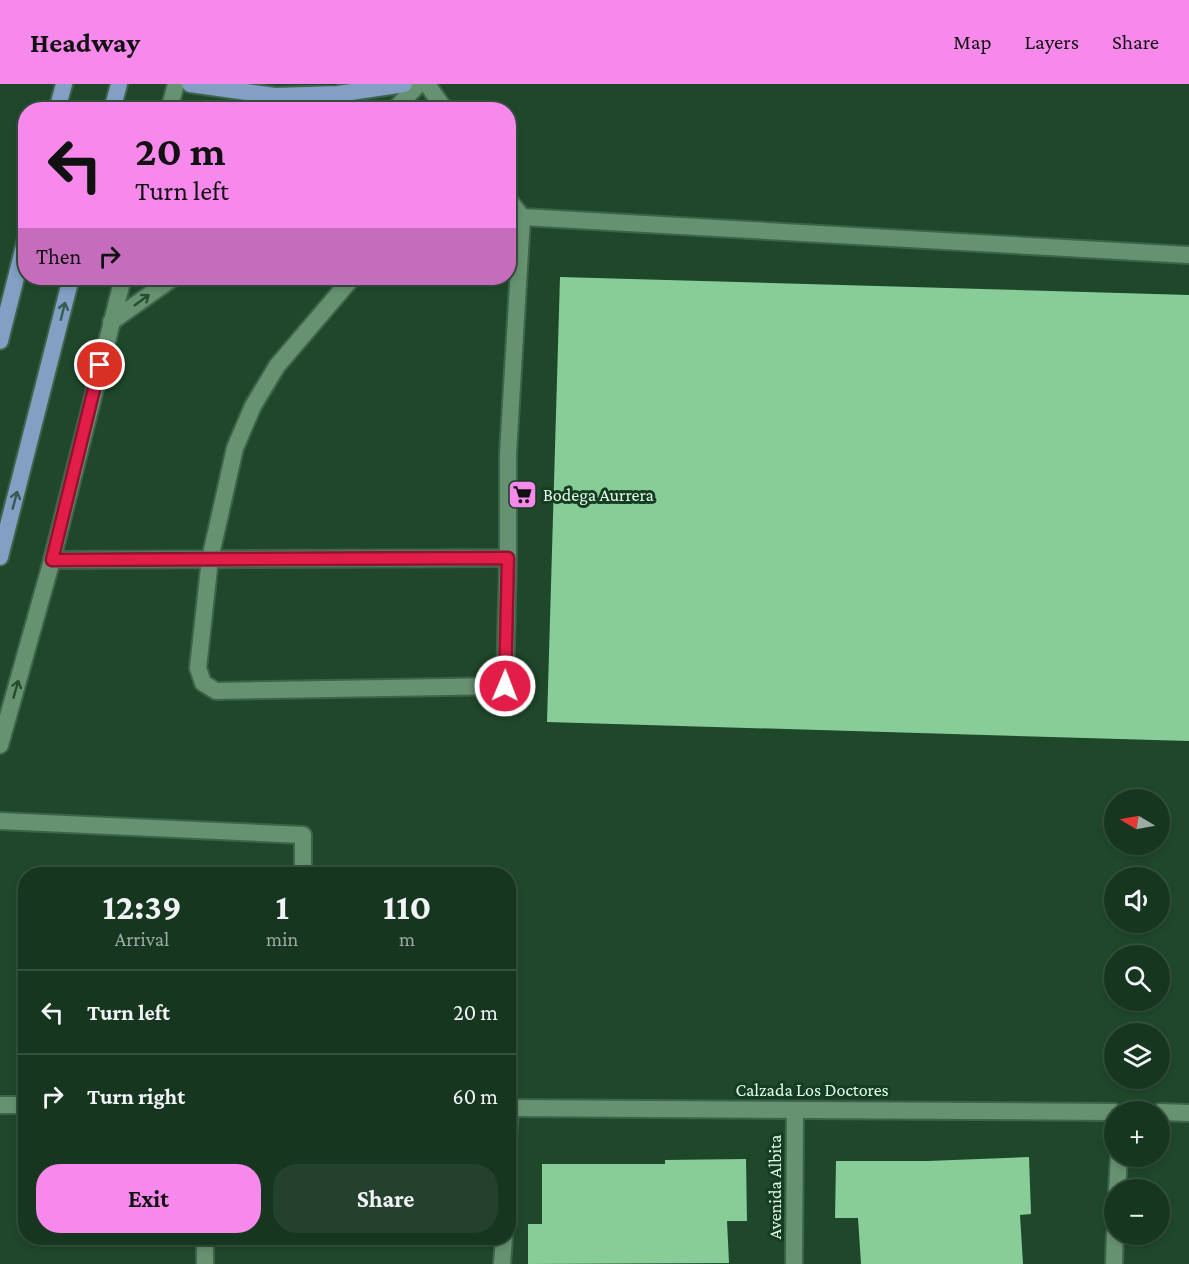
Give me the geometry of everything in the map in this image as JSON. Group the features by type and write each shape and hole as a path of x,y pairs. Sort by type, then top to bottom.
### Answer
{"main road":[{"path":"59,102 64,84"},
{"path":"114,102 119,84"},
{"path":"190,84 275,96 338,94 404,84"},
{"path":"0,341 18,270"},
{"path":"0,557 69,285"}],"street":[{"path":"171,102 176,84"},
{"path":"402,102 419,84"},
{"path":"426,84 439,102"},
{"path":"516,218 1189,255"},
{"path":"0,745 52,560 121,285"},
{"path":"111,322 163,285"},
{"path":"346,285 277,366 253,406 235,448 210,559 198,668 203,683 216,691 505,686 513,285"},
{"path":"52,560 508,558"},
{"path":"0,821 303,835 303,867"},
{"path":"0,1105 18,1105"},
{"name":"Calzada Los Doctores","path":"516,1108 1104,1112"},
{"name":"Avenida Albita","path":"794,1264 795,1110"},
{"path":"1170,1112 1189,1113"},
{"path":"205,1245 205,1264"},
{"path":"502,1264 503,1245"},
{"path":"1114,1264 1115,1245"}],"building":[{"path":"560,277 1189,295 1189,741 547,722"},
{"path":"1029,1157 1031,1214 1020,1215 1023,1264 861,1264 858,1218 835,1218 836,1161 928,1161"},
{"path":"746,1159 747,1221 727,1221 729,1263 528,1264 528,1224 542,1224 542,1164 665,1164 665,1160"}],"place":[{"name":"Bodega Aurrera","path":"522,495"}],"route":[{"path":"100,365 52,560 508,558 505,686"}]}
